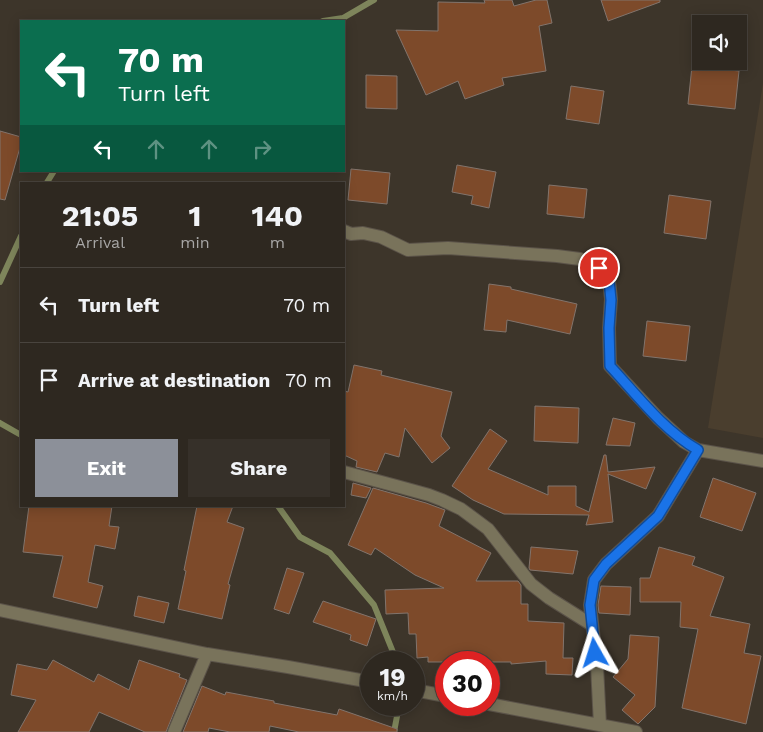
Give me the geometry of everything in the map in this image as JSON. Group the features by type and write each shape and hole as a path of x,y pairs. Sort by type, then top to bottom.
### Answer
{"street":[{"path":"345,231 351,234 363,233 380,237 408,250 448,248 557,256 580,259 599,268 609,280 611,300 609,328 610,366 658,418 684,442 698,450 763,461"},
{"path":"600,725 597,666 590,605 594,580 606,564 658,516 698,450"},
{"path":"345,472 429,495 461,509 488,529 531,584 555,602 592,625"},
{"path":"1,614 207,654 360,680"},
{"path":"174,732 207,654"},
{"path":"500,706 600,725 614,730 636,732"}],"shaded area":[{"path":"763,83 763,438 708,428"}],"building":[{"path":"484,0 512,0 514,6 536,0 547,0 552,23 539,26 546,71 502,78 504,85 465,99 458,81 426,95 396,30 438,31 438,2 485,3"},
{"path":"601,0 660,0 660,2 608,21"},
{"path":"692,66 692,70 739,71 735,109 688,104"},
{"path":"366,75 397,76 397,109 366,108"},
{"path":"571,86 604,91 599,124 566,119"},
{"path":"0,131 20,137 20,148 5,200 0,199"},
{"path":"457,165 496,172 489,208 471,204 473,196 452,192"},
{"path":"351,169 390,173 387,204 348,200"},
{"path":"549,185 587,189 584,218 547,214"},
{"path":"669,195 711,201 706,239 664,233"},
{"path":"489,284 511,287 511,289 577,304 570,334 507,320 506,332 484,330"},
{"path":"647,321 690,326 686,361 643,356"},
{"path":"354,365 382,371 381,375 452,392 441,436 450,448 432,463 405,428 399,457 385,453 377,472 356,467 357,461 345,455 345,391 348,392"},
{"path":"535,406 579,408 578,443 534,441"},
{"path":"613,418 635,423 630,446 606,445"},
{"path":"490,429 507,441 488,469 548,495 548,486 576,486 576,506 589,512 604,455 606,455 608,472 655,467 646,489 608,474 613,522 586,525 589,515 504,514 473,500 452,486"},
{"path":"713,478 756,493 742,531 700,517"},
{"path":"353,483 371,488 366,498 351,495"},
{"path":"373,488 445,510 439,526 491,553 476,581 518,581 521,585 521,604 528,604 528,621 564,623 563,658 573,658 572,675 546,674 546,661 511,664 511,662 500,662 500,651 435,651 435,662 428,662 428,657 425,657 425,651 417,651 416,634 409,634 408,613 386,614 385,590 444,588 415,575 375,548 371,555 348,545"},
{"path":"29,507 112,507 109,526 119,527 115,549 95,545 88,582 103,586 97,608 53,597 63,556 23,552"},
{"path":"197,507 233,507 227,522 244,528 228,584 230,585 222,619 178,609 186,571 184,570"},
{"path":"531,547 578,551 573,574 530,570"},
{"path":"659,547 695,557 692,565 724,577 710,616 750,624 744,653 761,656 746,724 682,708 698,629 680,627 681,602 640,602 640,578 650,578"},
{"path":"287,568 304,573 289,614 274,609"},
{"path":"601,586 631,587 630,615 599,613 598,605"},
{"path":"138,596 169,603 164,623 134,616"},
{"path":"323,601 376,619 367,646 350,640 351,635 313,622"},
{"path":"630,635 659,637 655,707 638,724 622,710 635,695 613,677 628,659"},
{"path":"53,660 94,682 98,674 129,690 139,660 180,674 179,677 187,680 166,732 145,732 99,712 89,732 18,732 36,700 11,695 17,664 47,670"},
{"path":"202,686 225,695 226,692 337,715 339,709 397,729 397,732 299,732 270,726 269,732 230,732 209,728 208,732 183,732"}],"waterway":[{"path":"330,20 343,18 374,0"},
{"path":"47,182 53,172"},
{"path":"0,282 20,238"},
{"path":"0,423 20,434"},
{"path":"279,507 300,537 330,553 374,605 393,651"},
{"path":"394,732 397,716"}],"route":[{"path":"595,653 590,605 594,580 606,564 658,516 698,450 684,442 658,418 610,366 609,328 611,300 609,280 599,268"}]}
